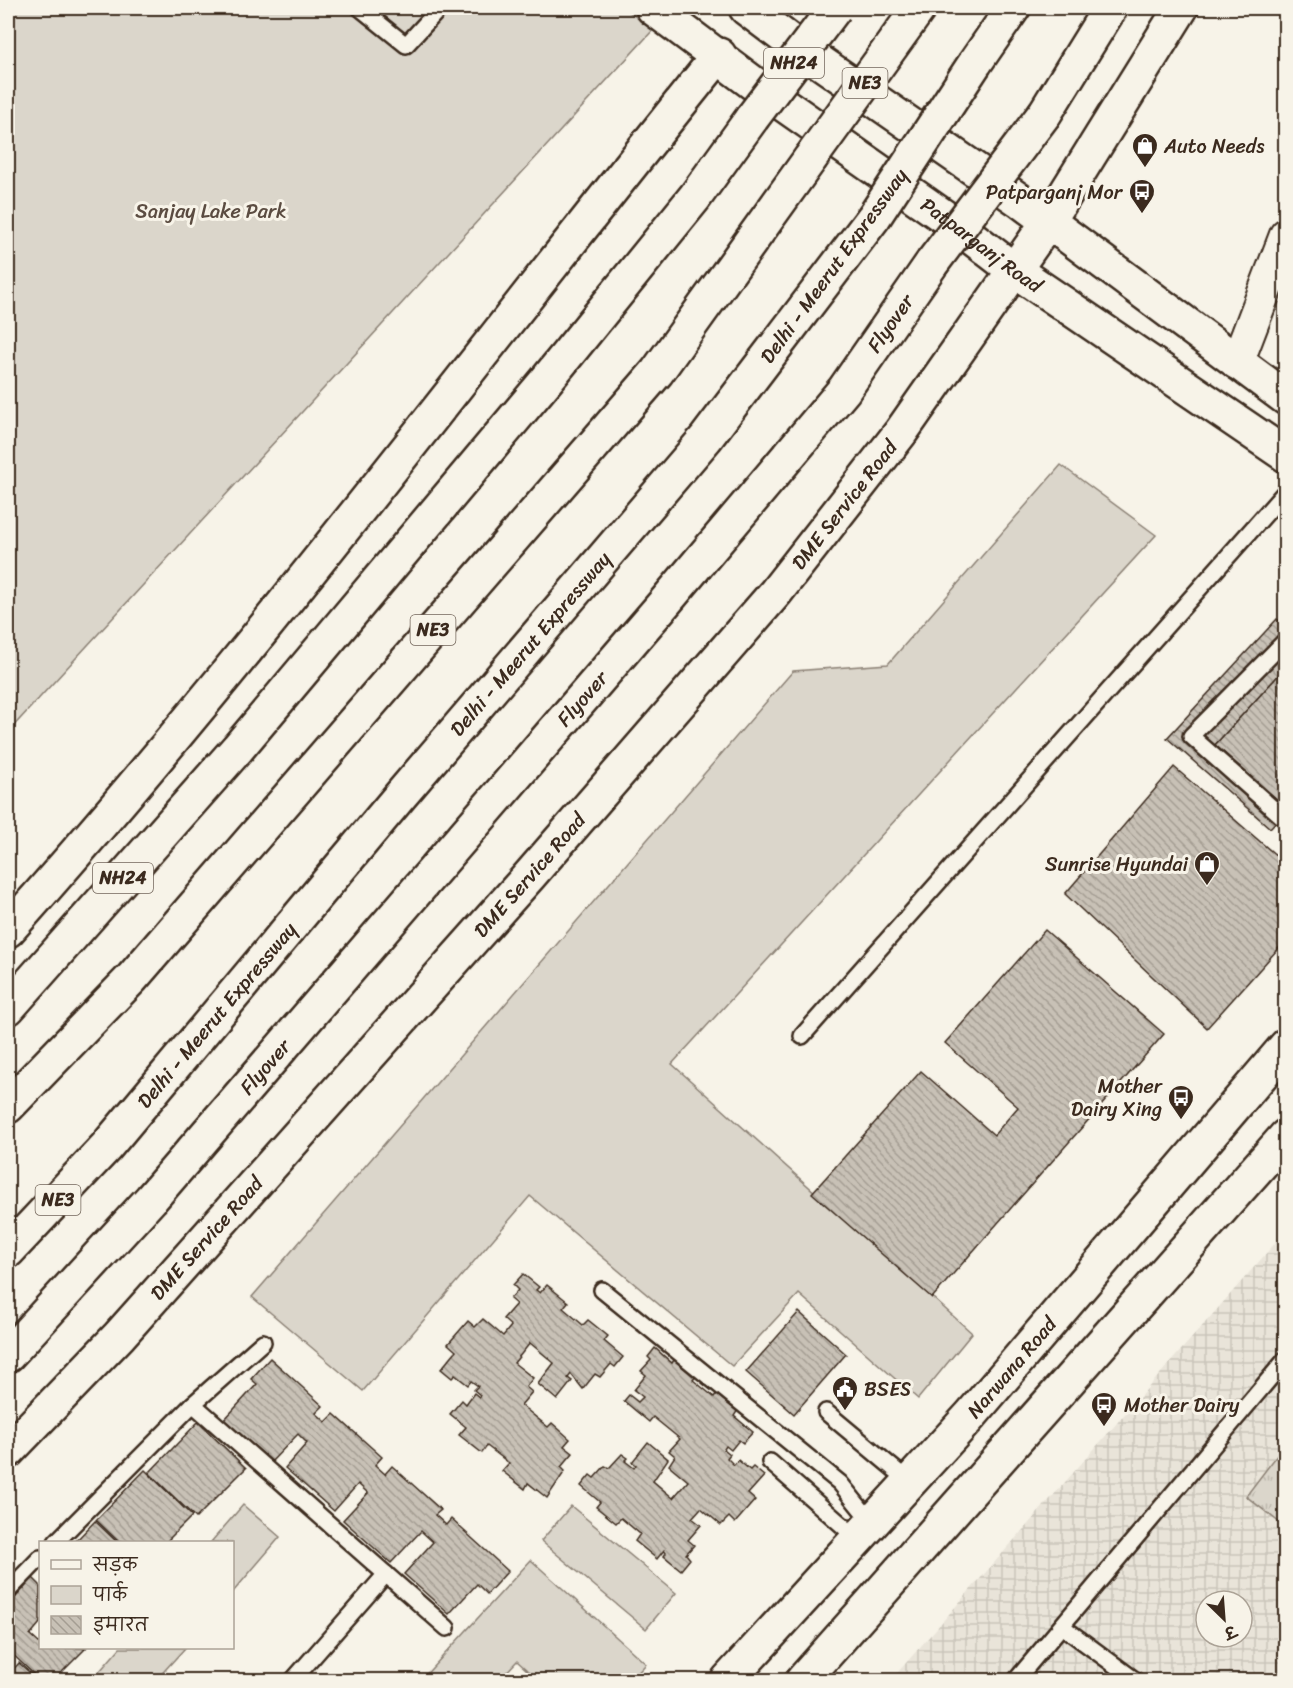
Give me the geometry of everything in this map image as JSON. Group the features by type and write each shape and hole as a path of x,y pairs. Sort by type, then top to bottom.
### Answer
{"main road":[{"name":"Patparganj Road","path":"653,8 719,55 753,83 953,223 1014,270 1286,455"},
{"name":"NH24","path":"8,1008 238,748 658,243 695,197 835,8"},
{"name":"NE3","path":"8,1107 132,978 657,372 919,8"},
{"name":"Delhi - Meerut Expressway","path":"8,1251 106,1147 400,796 706,438 874,217 1013,8"},
{"name":"Flyover","path":"8,1355 151,1199 660,609 844,390 932,263 1045,113 1110,8"},
{"path":"1048,222 1181,8"},
{"path":"758,11 1286,398"},
{"path":"8,930 78,851 372,495 719,55"},
{"name":"DME Service Road","path":"8,1451 119,1336 530,875 776,592 901,432 1048,222"},
{"name":"Narwana Road","path":"728,1680 912,1483 1286,1046"},
{"path":"803,1680 1286,1136"},
{"path":"865,1532 913,1557"}],"street":[{"path":"1237,363 1286,235"}],"lane":[{"path":"360,8 406,45 441,8"},
{"path":"802,1036 1286,491"},
{"path":"1286,640 1191,736 1286,820"},
{"path":"602,1290 840,1483 865,1532"},
{"path":"57,1541 193,1404 262,1342"},
{"path":"1016,1680 1063,1627 1286,1359"},
{"path":"193,1404 447,1628"},
{"path":"826,1412 912,1483"},
{"path":"770,1461 865,1532"},
{"path":"8,1592 39,1559"},
{"path":"293,1680 386,1574"},
{"path":"1063,1627 1135,1680"}],"shaded area":[{"name":"Mother Dairy","path":"1285,1232 1285,1680 891,1680"}],"green space":[{"name":"Sanjay Lake Park","path":"8,8 624,8 653,30 8,732"},
{"path":"1061,465 1156,535 672,1064 972,1333 918,1399 799,1294 732,1366 530,1196 363,1391 252,1297 793,671 888,664"},
{"path":"1285,1445 1285,1527 1246,1496"},
{"path":"243,1505 280,1537 234,1591 234,1541 212,1541"},
{"path":"571,1506 676,1593 646,1629 541,1541"},
{"path":"531,1560 646,1664 631,1680 538,1680 517,1661 499,1680 421,1680"},
{"path":"119,1649 184,1649 156,1680 92,1680"}],"building":[{"path":"1277,619 1286,626 1286,667 1215,745 1286,807 1286,811 1270,828 1167,738"},
{"path":"1286,667 1286,807 1215,745"},
{"path":"1174,767 1286,864 1286,940 1207,1028 1065,894"},
{"path":"1045,930 1164,1034 932,1298 812,1193 921,1071 994,1135 1018,1107 945,1043"},
{"path":"523,1274 539,1287 536,1290 540,1293 547,1285 568,1302 563,1308 583,1325 588,1320 608,1336 604,1341 623,1357 615,1367 611,1364 600,1377 595,1374 583,1389 571,1374 568,1378 572,1381 557,1400 538,1384 554,1363 530,1343 514,1363 533,1378 526,1387 532,1392 521,1405 548,1427 552,1423 570,1439 564,1446 573,1453 561,1467 565,1471 547,1498 528,1483 525,1489 502,1471 509,1463 487,1446 482,1453 459,1435 466,1427 450,1414 462,1400 466,1404 474,1393 479,1397 480,1395 474,1390 478,1386 471,1381 468,1385 455,1375 452,1378 441,1369 456,1351 448,1344 468,1321 475,1327 483,1319 503,1336 511,1326 503,1319 516,1304 510,1299 518,1290 513,1285"},
{"path":"799,1312 846,1354 794,1414 746,1372"},
{"path":"655,1348 672,1363 676,1357 697,1375 693,1380 714,1397 717,1393 738,1410 734,1416 753,1432 743,1443 739,1440 731,1450 726,1446 724,1449 730,1454 727,1458 734,1465 738,1460 750,1470 753,1467 764,1476 748,1494 755,1500 735,1523 729,1517 721,1525 701,1508 692,1518 701,1525 688,1540 694,1545 686,1554 690,1559 681,1570 664,1556 666,1553 664,1550 657,1559 635,1541 640,1534 621,1518 616,1523 596,1507 600,1502 581,1486 590,1475 594,1478 605,1466 609,1468 622,1454 628,1458 625,1461 634,1468 636,1465 632,1462 648,1442 668,1459 653,1481 673,1498 688,1481 669,1465 675,1456 669,1451 680,1439 653,1417 649,1422 624,1401 629,1395 638,1402 643,1397 634,1390 646,1375 641,1371 651,1360 648,1357"},
{"path":"270,1358 323,1406 316,1413 326,1422 334,1414 382,1457 375,1465 385,1474 392,1466 441,1510 435,1515 446,1525 451,1519 508,1571 487,1594 477,1584 449,1614 404,1574 433,1542 421,1531 391,1563 343,1520 368,1493 358,1484 334,1511 285,1468 307,1443 298,1434 271,1462 224,1420 257,1384 251,1379"},
{"path":"198,1422 246,1468 196,1518 149,1473"},
{"path":"145,1470 192,1516 167,1541 118,1541 96,1520"},
{"path":"95,1521 116,1541 76,1541"},
{"path":"33,1578 39,1584 39,1624 30,1635 39,1643 39,1649 85,1649 54,1680 40,1680 8,1650 8,1606"},
{"path":"19,1663 38,1680 8,1680 8,1669 11,1672"}],"place":[{"name":"Auto Needs","path":"1145,169"},
{"name":"Patparganj Mor","path":"1142,215"},
{"name":"Sunrise Hyundai","path":"1207,887"},
{"name":"Mother Dairy Xing","path":"1181,1121"},
{"name":"BSES","path":"845,1412"},
{"name":"Mother Dairy","path":"1104,1428"}]}
